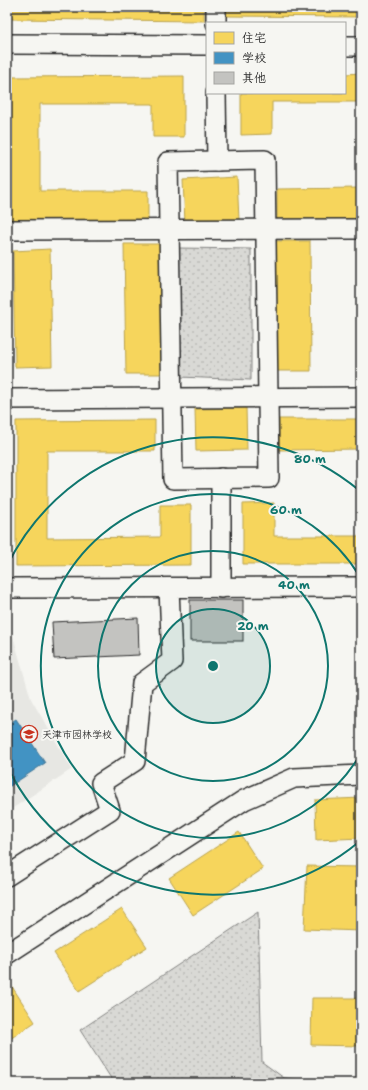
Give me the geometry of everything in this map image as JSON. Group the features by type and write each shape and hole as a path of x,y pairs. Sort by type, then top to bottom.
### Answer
{"street":[{"path":"216,7 216,22"},
{"path":"7,44 206,46"},
{"path":"346,46 361,46"},
{"path":"216,94 217,161"},
{"path":"265,160 269,478 173,479 168,162 217,161 265,160"},
{"path":"7,230 361,229"},
{"path":"7,399 361,397"},
{"path":"221,478 221,588"},
{"path":"12,588 361,587"},
{"path":"7,876 110,810 101,783 135,761 142,683 172,661 169,588"},
{"path":"7,954 244,800 294,778 361,775"}],"shaded area":[{"path":"177,248 251,249 251,380 180,377"},
{"name":"天津市园林学校","path":"7,615 31,699 72,769 7,812"},
{"path":"258,912 262,1062 284,1078 331,1083 114,1083 80,1030"}],"building: 住宅":[{"path":"9,7 204,7 204,21 9,19"},
{"path":"226,7 361,7 361,17 226,16"},
{"path":"361,73 361,102 272,102 272,134 241,135 241,94 346,94 346,74"},
{"path":"184,76 184,137 153,137 153,104 40,104 40,191 148,191 148,221 9,222 9,77"},
{"path":"237,177 239,220 185,223 183,180"},
{"path":"361,188 361,219 277,219 277,189"},
{"path":"273,241 310,241 311,371 275,371"},
{"path":"124,244 161,244 162,374 126,374"},
{"path":"50,249 52,366 15,367 13,251"},
{"path":"246,408 247,450 196,451 195,409"},
{"path":"279,419 361,419 361,449 279,450"},
{"path":"155,420 155,451 47,451 47,538 160,537 160,505 191,505 191,565 16,566 16,421"},
{"path":"274,503 274,536 361,536 361,564 243,564 243,504"},
{"path":"361,798 361,838 316,840 315,800"},
{"path":"239,832 263,869 193,915 169,878"},
{"path":"307,866 360,867 359,896 361,896 361,931 304,929"},
{"path":"122,909 147,947 79,991 54,953"},
{"path":"9,982 35,1022 7,1041 7,983"},
{"path":"312,998 361,998 361,1046 311,1045"}],"building: 学校":[{"path":"16,719 45,763 7,788 7,725"}],"building: 其他":[{"path":"190,600 243,600 243,641 190,641"},
{"path":"138,618 139,655 54,659 52,622"}],"place":[{"name":"天津市园林学校","path":"29,734"}]}
